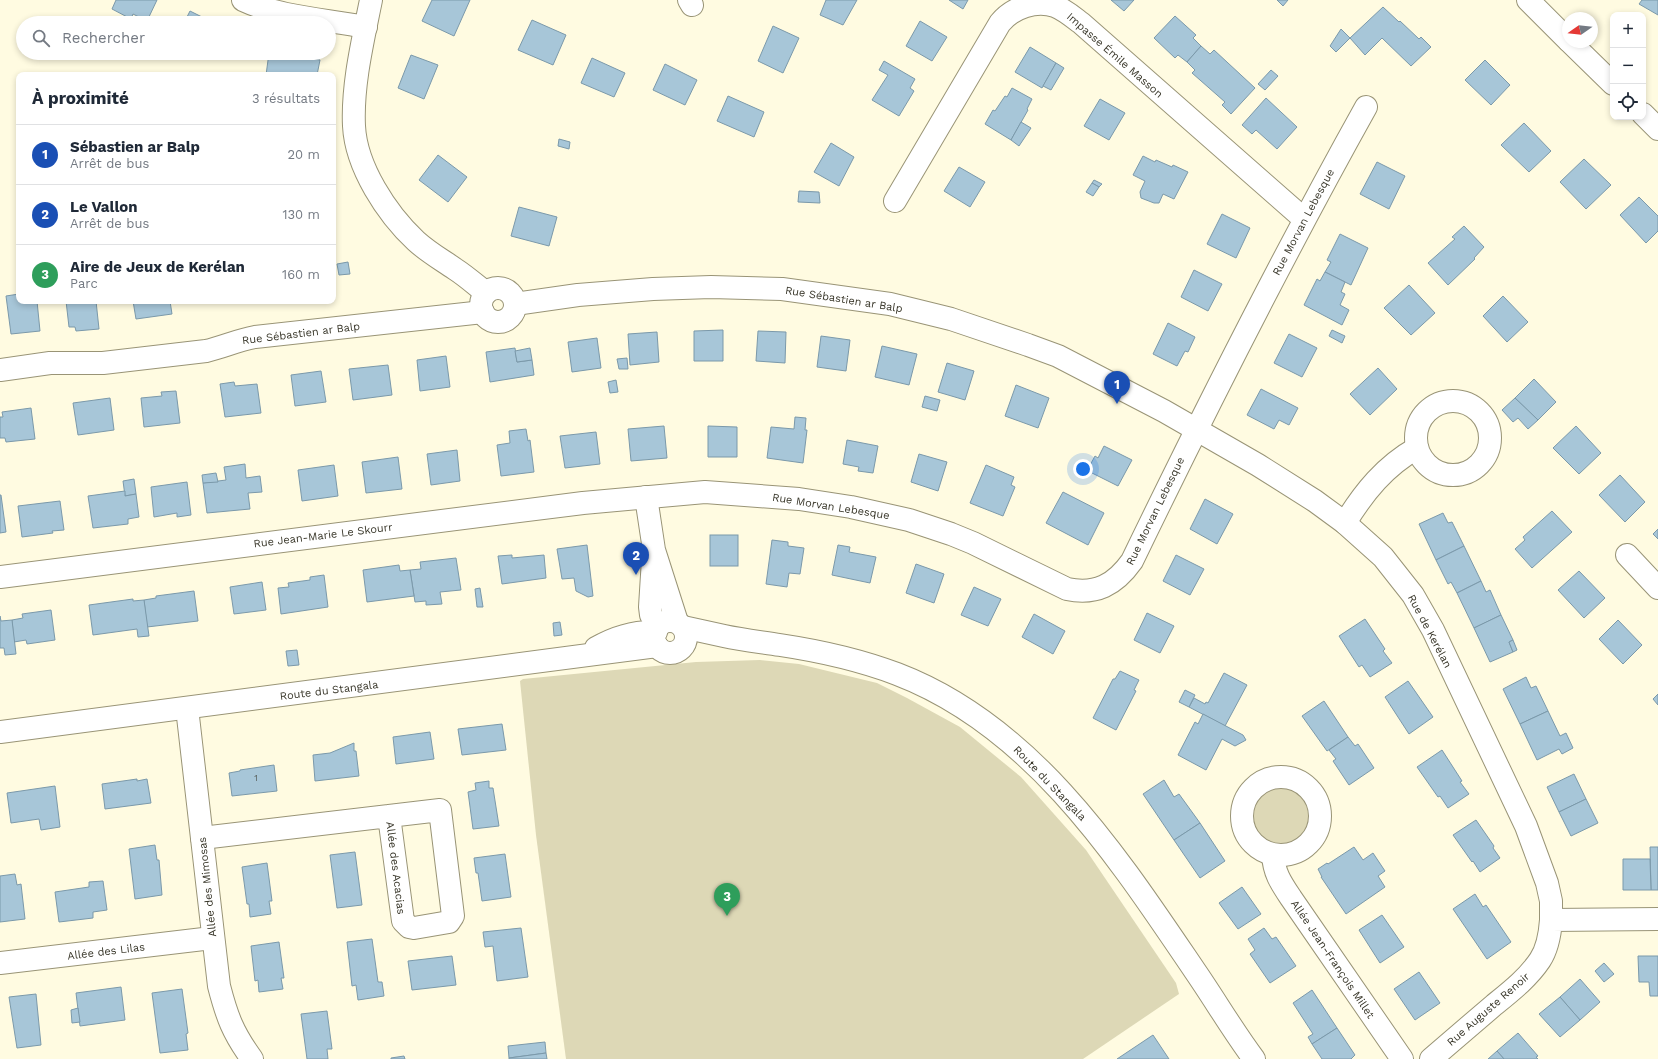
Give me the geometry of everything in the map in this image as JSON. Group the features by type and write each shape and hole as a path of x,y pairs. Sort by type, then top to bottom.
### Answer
{"street":[{"path":"243,0 265,10 295,16"},
{"path":"371,0 355,95 354,126 360,153 366,169 386,206 402,226 435,257 463,274 485,303"},
{"path":"1528,0 1562,34"},
{"name":"Impasse Émile Masson","path":"895,201 1000,23 1005,17 1020,7 1041,2 1055,5 1081,23 1304,219"},
{"path":"336,22 366,27"},
{"path":"1576,48 1610,81"},
{"name":"Rue Morvan Lebesque","path":"646,497 699,492 736,493 800,499 883,513 928,525 951,534 1067,589 1088,592 1112,583 1123,574 1128,567 1196,429 1304,219 1366,107"},
{"path":"1646,117 1658,129"},
{"name":"Rue Sébastien ar Balp","path":"0,370 50,362 104,363 206,351 237,340 485,303 489,319 500,322 510,317 514,311 515,304 578,295 653,288 711,287 782,289 844,296 890,304 951,319 1028,345 1058,356 1196,429"},
{"name":"Rue de Kerélan","path":"1196,429 1290,485 1345,523 1373,547 1392,567 1413,595 1432,630 1526,826 1547,882 1551,900 1551,920"},
{"path":"1345,523 1360,500 1387,468 1402,456 1417,448"},
{"path":"646,497 669,633"},
{"name":"Rue Jean-Marie Le Skourr","path":"0,577 584,502 646,497"},
{"path":"1627,555 1658,588"},
{"name":"Route du Stangala","path":"0,732 583,656 669,633 723,636 836,656 892,672 930,689 956,704 1002,735 1027,756 1078,810 1115,857 1195,970 1254,1059"},
{"name":"Allée des Mimosas","path":"186,708 202,838 212,938 219,986 227,1016 238,1039 252,1059"},
{"name":"Allée des Acacias","path":"202,838 389,816 440,810 453,916 449,922 409,927 403,921 389,816"},
{"name":"Allée Jean-François Millet","path":"1272,855 1276,873 1291,898 1402,1059"},
{"path":"1551,920 1658,919"},
{"name":"Rue Auguste Renoir","path":"1431,1059 1530,973 1540,960 1547,946 1551,920"},
{"name":"Allée des Lilas","path":"0,963 212,938"}],"shaded area":[{"path":"760,660 799,664 877,683 960,727 1021,777 1086,850 1176,983 1179,994 1083,1059 566,1059 536,835 520,681 523,679 696,662"},
{"path":"1281,786 1297,791 1302,795 1306,800 1311,816 1306,832 1302,837 1297,841 1281,846 1265,841 1260,837 1256,832 1251,816 1256,800 1260,795 1265,791"}],"building":[{"path":"116,0 157,0 149,16 137,16 133,14 132,16 125,16 112,9"},
{"path":"432,0 470,0 454,36 422,21"},
{"path":"826,0 857,0 843,25 820,15"},
{"path":"949,0 968,0 963,9"},
{"path":"1111,0 1134,0 1124,11"},
{"path":"1277,0 1288,0 1283,6"},
{"path":"1642,0 1658,0 1658,15 1639,4"},
{"path":"1383,7 1419,39 1421,37 1431,47 1411,66 1382,38 1365,55 1350,38"},
{"path":"190,11 200,16 188,16"},
{"path":"1175,16 1196,35 1193,38 1201,46 1187,62 1178,55 1175,58 1154,38"},
{"path":"532,20 566,35 553,65 518,50"},
{"path":"920,21 947,37 932,61 906,46"},
{"path":"773,26 799,38 783,73 758,61"},
{"path":"1341,29 1350,38 1336,52 1330,46"},
{"path":"1201,46 1210,54 1214,50 1255,88 1231,114 1222,105 1225,102 1192,73 1195,70 1187,62"},
{"path":"1030,47 1056,63 1042,88 1015,72"},
{"path":"411,55 438,65 424,99 398,88"},
{"path":"592,58 625,73 614,97 581,83"},
{"path":"268,60 320,60 318,72 266,72"},
{"path":"1485,60 1510,85 1491,105 1465,80"},
{"path":"884,61 915,79 910,88 914,91 899,116 872,100 888,75 879,70"},
{"path":"1056,63 1064,68 1051,90 1043,86"},
{"path":"665,64 697,80 685,105 653,90"},
{"path":"1271,70 1278,76 1265,90 1258,84"},
{"path":"1012,88 1032,99 1027,109 1028,110 1011,140 985,124 993,110 995,111 1005,96 1007,97"},
{"path":"728,96 764,112 754,137 717,121"},
{"path":"1266,98 1297,127 1277,149 1256,130 1252,134 1242,125"},
{"path":"1100,99 1125,113 1109,140 1084,126"},
{"path":"1021,122 1031,128 1019,146 1011,140"},
{"path":"1524,123 1551,151 1529,172 1501,145"},
{"path":"559,139 570,142 569,149 558,146"},
{"path":"831,143 854,157 839,186 814,172"},
{"path":"438,155 467,177 448,202 419,180"},
{"path":"1143,156 1155,162 1156,160 1172,167 1173,165 1188,172 1174,199 1163,194 1159,203 1154,203 1141,198 1140,192 1145,181 1133,175"},
{"path":"1584,159 1611,185 1586,209 1560,182"},
{"path":"1377,162 1405,176 1389,209 1360,194"},
{"path":"959,167 985,182 970,207 944,191"},
{"path":"1094,180 1102,184 1099,187 1092,183"},
{"path":"1092,183 1099,187 1093,196 1086,192"},
{"path":"799,191 819,192 820,203 798,202"},
{"path":"1639,197 1658,216 1658,231 1646,243 1620,215"},
{"path":"519,207 557,217 549,246 511,236"},
{"path":"1222,214 1250,228 1236,258 1207,244"},
{"path":"1464,226 1484,247 1474,258 1475,259 1448,285 1428,263 1455,239 1452,237"},
{"path":"1340,234 1368,248 1351,285 1325,272 1331,262 1327,260"},
{"path":"348,262 350,274 339,275 337,264"},
{"path":"1194,270 1222,284 1208,311 1181,297"},
{"path":"1325,272 1345,282 1341,292 1345,294 1340,305 1349,310 1342,325 1304,305 1317,279 1320,281"},
{"path":"1409,285 1435,313 1411,335 1384,308"},
{"path":"16,294 16,304 37,304 40,331 11,334 6,296"},
{"path":"1503,296 1528,322 1507,342 1483,316"},
{"path":"66,304 96,304 99,329 76,331 75,327 69,327"},
{"path":"134,304 170,304 172,314 136,319"},
{"path":"1168,323 1195,337 1188,352 1185,351 1177,366 1153,354"},
{"path":"723,330 723,361 694,361 694,331"},
{"path":"1332,330 1345,336 1342,343 1329,336"},
{"path":"758,331 786,332 785,363 756,361"},
{"path":"657,332 659,362 630,365 628,334"},
{"path":"1289,334 1317,348 1302,377 1274,363"},
{"path":"821,336 850,340 846,371 817,367"},
{"path":"597,338 601,368 572,372 568,342"},
{"path":"882,346 917,354 909,385 875,377"},
{"path":"515,348 517,362 532,360 534,375 490,382 486,352"},
{"path":"530,348 532,360 517,362 515,351"},
{"path":"446,356 450,387 420,391 417,360"},
{"path":"627,358 628,369 619,369 617,359"},
{"path":"947,363 974,371 965,400 938,392"},
{"path":"388,365 392,395 353,400 349,369"},
{"path":"1378,368 1397,389 1370,415 1350,394"},
{"path":"321,371 326,402 295,406 291,375"},
{"path":"1534,379 1556,402 1538,420 1515,398"},
{"path":"616,380 618,392 610,393 608,382"},
{"path":"234,382 235,386 257,384 261,413 225,417 220,384"},
{"path":"1016,385 1049,398 1038,428 1005,416"},
{"path":"1261,389 1298,408 1289,425 1279,420 1274,429 1247,415"},
{"path":"176,391 180,423 144,427 141,398 162,396 161,392"},
{"path":"925,396 940,400 937,411 922,407"},
{"path":"110,398 114,430 78,435 73,403"},
{"path":"1515,398 1538,420 1528,429 1518,418 1513,422 1502,410"},
{"path":"31,408 35,439 6,442 5,438 0,438 0,417 3,417 2,412"},
{"path":"795,417 806,418 805,430 807,430 803,463 767,458 771,427 794,429"},
{"path":"664,426 667,458 631,461 628,429"},
{"path":"708,426 737,427 737,457 708,457"},
{"path":"1576,426 1601,453 1579,474 1553,448"},
{"path":"526,429 528,441 530,440 534,472 501,476 497,445 510,443 509,431"},
{"path":"596,432 600,464 565,468 560,436"},
{"path":"847,440 878,446 873,473 858,471 859,467 843,464"},
{"path":"1104,446 1132,460 1118,486 1090,472 1092,468 1089,467 1095,456 1098,458"},
{"path":"457,450 460,481 431,485 427,454"},
{"path":"919,454 947,462 938,491 911,482"},
{"path":"398,457 402,489 366,493 362,462"},
{"path":"245,464 246,478 260,476 262,492 248,493 250,509 207,513 203,483 226,480 224,467"},
{"path":"334,465 338,496 302,501 298,470"},
{"path":"986,465 1014,477 1011,485 1015,487 1003,516 970,503"},
{"path":"216,473 218,482 203,483 202,475"},
{"path":"1620,475 1645,502 1625,522 1599,495"},
{"path":"134,479 136,494 125,496 123,481"},
{"path":"187,482 191,515 177,517 177,513 154,517 151,487"},
{"path":"125,491 125,496 136,494 139,517 128,519 128,524 93,528 88,496"},
{"path":"1063,492 1104,513 1088,545 1046,523"},
{"path":"0,495 6,532 0,533"},
{"path":"1205,499 1233,514 1217,544 1190,529"},
{"path":"60,501 64,530 22,537 18,506"},
{"path":"1552,511 1572,532 1532,568 1515,549 1525,540 1523,537"},
{"path":"1443,513 1448,523 1452,522 1464,546 1436,560 1419,524"},
{"path":"1658,529 1658,539 1653,534"},
{"path":"710,535 738,535 738,566 710,566"},
{"path":"772,540 788,542 788,546 804,548 800,574 789,573 787,587 766,584"},
{"path":"587,545 593,596 588,597 576,591 574,578 562,579 557,549"},
{"path":"838,545 850,547 849,552 876,557 870,583 832,575"},
{"path":"1464,546 1481,581 1457,593 1451,582 1448,584 1436,560"},
{"path":"512,555 512,558 544,555 546,578 502,584 498,556"},
{"path":"1176,555 1204,569 1190,595 1163,581"},
{"path":"456,558 461,590 440,592 442,604 426,605 426,601 415,602 410,570 421,569 420,562"},
{"path":"916,564 944,574 934,603 906,593"},
{"path":"399,565 400,571 410,570 414,596 367,602 363,570"},
{"path":"1579,571 1605,598 1584,618 1558,590"},
{"path":"324,575 328,607 281,614 278,588 289,587 288,583 310,580 310,577"},
{"path":"1481,581 1486,592 1490,590 1501,615 1474,628 1457,593"},
{"path":"262,582 266,610 234,614 230,587"},
{"path":"974,587 1001,599 988,626 961,615"},
{"path":"480,588 483,607 477,607 475,589"},
{"path":"194,591 198,621 147,627 144,600 156,598 156,596"},
{"path":"133,599 133,601 144,600 149,636 138,637 137,629 93,635 89,605"},
{"path":"51,610 55,640 27,644 26,640 14,642 12,620 23,618 22,614"},
{"path":"1147,613 1174,626 1160,653 1134,640"},
{"path":"1034,614 1065,631 1053,654 1022,637"},
{"path":"1501,615 1513,640 1509,642 1513,652 1490,662 1474,628"},
{"path":"0,616 1,621 12,620 16,654 5,655 4,648 0,648"},
{"path":"1365,619 1385,649 1383,651 1392,663 1370,677 1362,665 1359,667 1339,636"},
{"path":"1618,620 1642,645 1623,664 1599,639"},
{"path":"560,622 562,635 554,636 553,623"},
{"path":"1513,640 1517,650 1513,652 1509,642"},
{"path":"297,650 299,665 288,666 286,651"},
{"path":"1120,671 1139,680 1134,690 1136,691 1116,730 1093,718 1113,679 1115,679"},
{"path":"1224,673 1247,685 1225,726 1189,707 1194,698 1205,704 1206,702 1208,703"},
{"path":"1526,677 1531,688 1536,686 1548,711 1520,724 1503,689"},
{"path":"1408,681 1433,717 1409,734 1385,697"},
{"path":"1185,690 1195,695 1189,707 1179,702"},
{"path":"1658,694 1658,705 1653,699"},
{"path":"1324,701 1348,737 1327,751 1302,716"},
{"path":"1548,711 1560,736 1566,733 1573,748 1562,754 1559,749 1537,760 1520,724"},
{"path":"1203,714 1243,735 1246,740 1235,746 1222,739 1206,770 1178,755 1195,722 1198,724"},
{"path":"502,724 506,750 462,755 458,729"},
{"path":"430,732 434,759 396,764 393,737"},
{"path":"1348,737 1355,746 1358,744 1374,768 1349,785 1333,761 1336,759 1329,750"},
{"path":"354,743 359,776 315,781 313,755 330,753"},
{"path":"1442,750 1462,781 1460,782 1469,794 1448,808 1440,796 1438,797 1417,767"},
{"path":"274,765 277,791 232,796 229,773"},
{"path":"1574,774 1586,799 1559,812 1547,787"},
{"path":"137,779 137,781 147,779 151,803 105,809 102,784"},
{"path":"1164,780 1174,797 1179,794 1200,823 1174,840 1143,794"},
{"path":"489,781 489,788 493,788 499,826 473,829 468,792 476,790 475,783"},
{"path":"55,786 60,827 41,830 39,819 11,823 7,793"},
{"path":"1586,799 1598,823 1571,836 1559,812"},
{"path":"1476,820 1494,846 1493,848 1500,858 1480,872 1453,835"},
{"path":"1200,823 1225,861 1200,878 1174,840"},
{"path":"155,845 157,860 159,860 162,895 135,899 129,849"},
{"path":"1354,847 1363,860 1373,853 1385,871 1378,876 1385,887 1346,914 1321,877 1318,869"},
{"path":"1650,847 1658,847 1658,890 1651,890"},
{"path":"355,852 362,905 337,908 330,855"},
{"path":"505,854 511,897 482,901 474,858"},
{"path":"1623,859 1650,859 1651,890 1623,890"},
{"path":"267,863 272,901 269,901 271,914 250,917 242,867"},
{"path":"15,874 17,885 21,884 25,919 0,922 0,876"},
{"path":"103,881 107,910 93,912 93,918 59,922 55,892 89,887 89,882"},
{"path":"1242,887 1261,914 1238,929 1219,903"},
{"path":"1475,894 1483,907 1486,905 1511,942 1487,959 1453,909"},
{"path":"1382,915 1404,947 1380,963 1359,930"},
{"path":"521,928 528,977 497,981 493,946 485,947 483,932"},
{"path":"1264,928 1272,939 1276,937 1296,966 1270,983 1250,954 1255,950 1248,939"},
{"path":"372,939 378,982 382,982 384,996 358,1000 356,985 352,986 347,942"},
{"path":"279,942 284,978 281,978 283,989 259,992 258,980 255,981 251,946"},
{"path":"452,956 456,985 412,990 408,961"},
{"path":"1638,956 1658,956 1658,996 1650,996 1649,982 1639,982"},
{"path":"1604,963 1614,974 1604,982 1595,971"},
{"path":"1419,972 1440,1003 1415,1020 1394,989"},
{"path":"1580,979 1600,1002 1580,1020 1560,997"},
{"path":"121,987 125,1020 80,1026 76,993"},
{"path":"182,989 188,1033 186,1034 188,1050 160,1053 152,993"},
{"path":"1312,990 1337,1028 1312,1044 1308,1037 1313,1034 1293,1003"},
{"path":"36,994 41,1045 17,1048 9,997"},
{"path":"1560,997 1580,1020 1560,1037 1539,1014"},
{"path":"78,1008 80,1022 72,1023 71,1010"},
{"path":"327,1011 332,1049 327,1049 328,1059 307,1059 301,1014"},
{"path":"1337,1028 1355,1055 1351,1059 1322,1059 1312,1044"},
{"path":"1518,1033 1538,1056 1536,1057 1538,1059 1504,1059 1497,1051"},
{"path":"1153,1035 1169,1059 1117,1059"},
{"path":"545,1042 546,1053 509,1058 508,1046"},
{"path":"1497,1051 1504,1059 1488,1059"},
{"path":"546,1053 547,1059 509,1059 509,1058"},
{"path":"404,1056 405,1059 391,1059 391,1058"}],"place":[{"name":"Sébastien ar Balp","path":"1117,404"},
{"name":"Le Vallon","path":"636,575"},
{"name":"Aire de Jeux de Kerélan","path":"727,916"}]}
